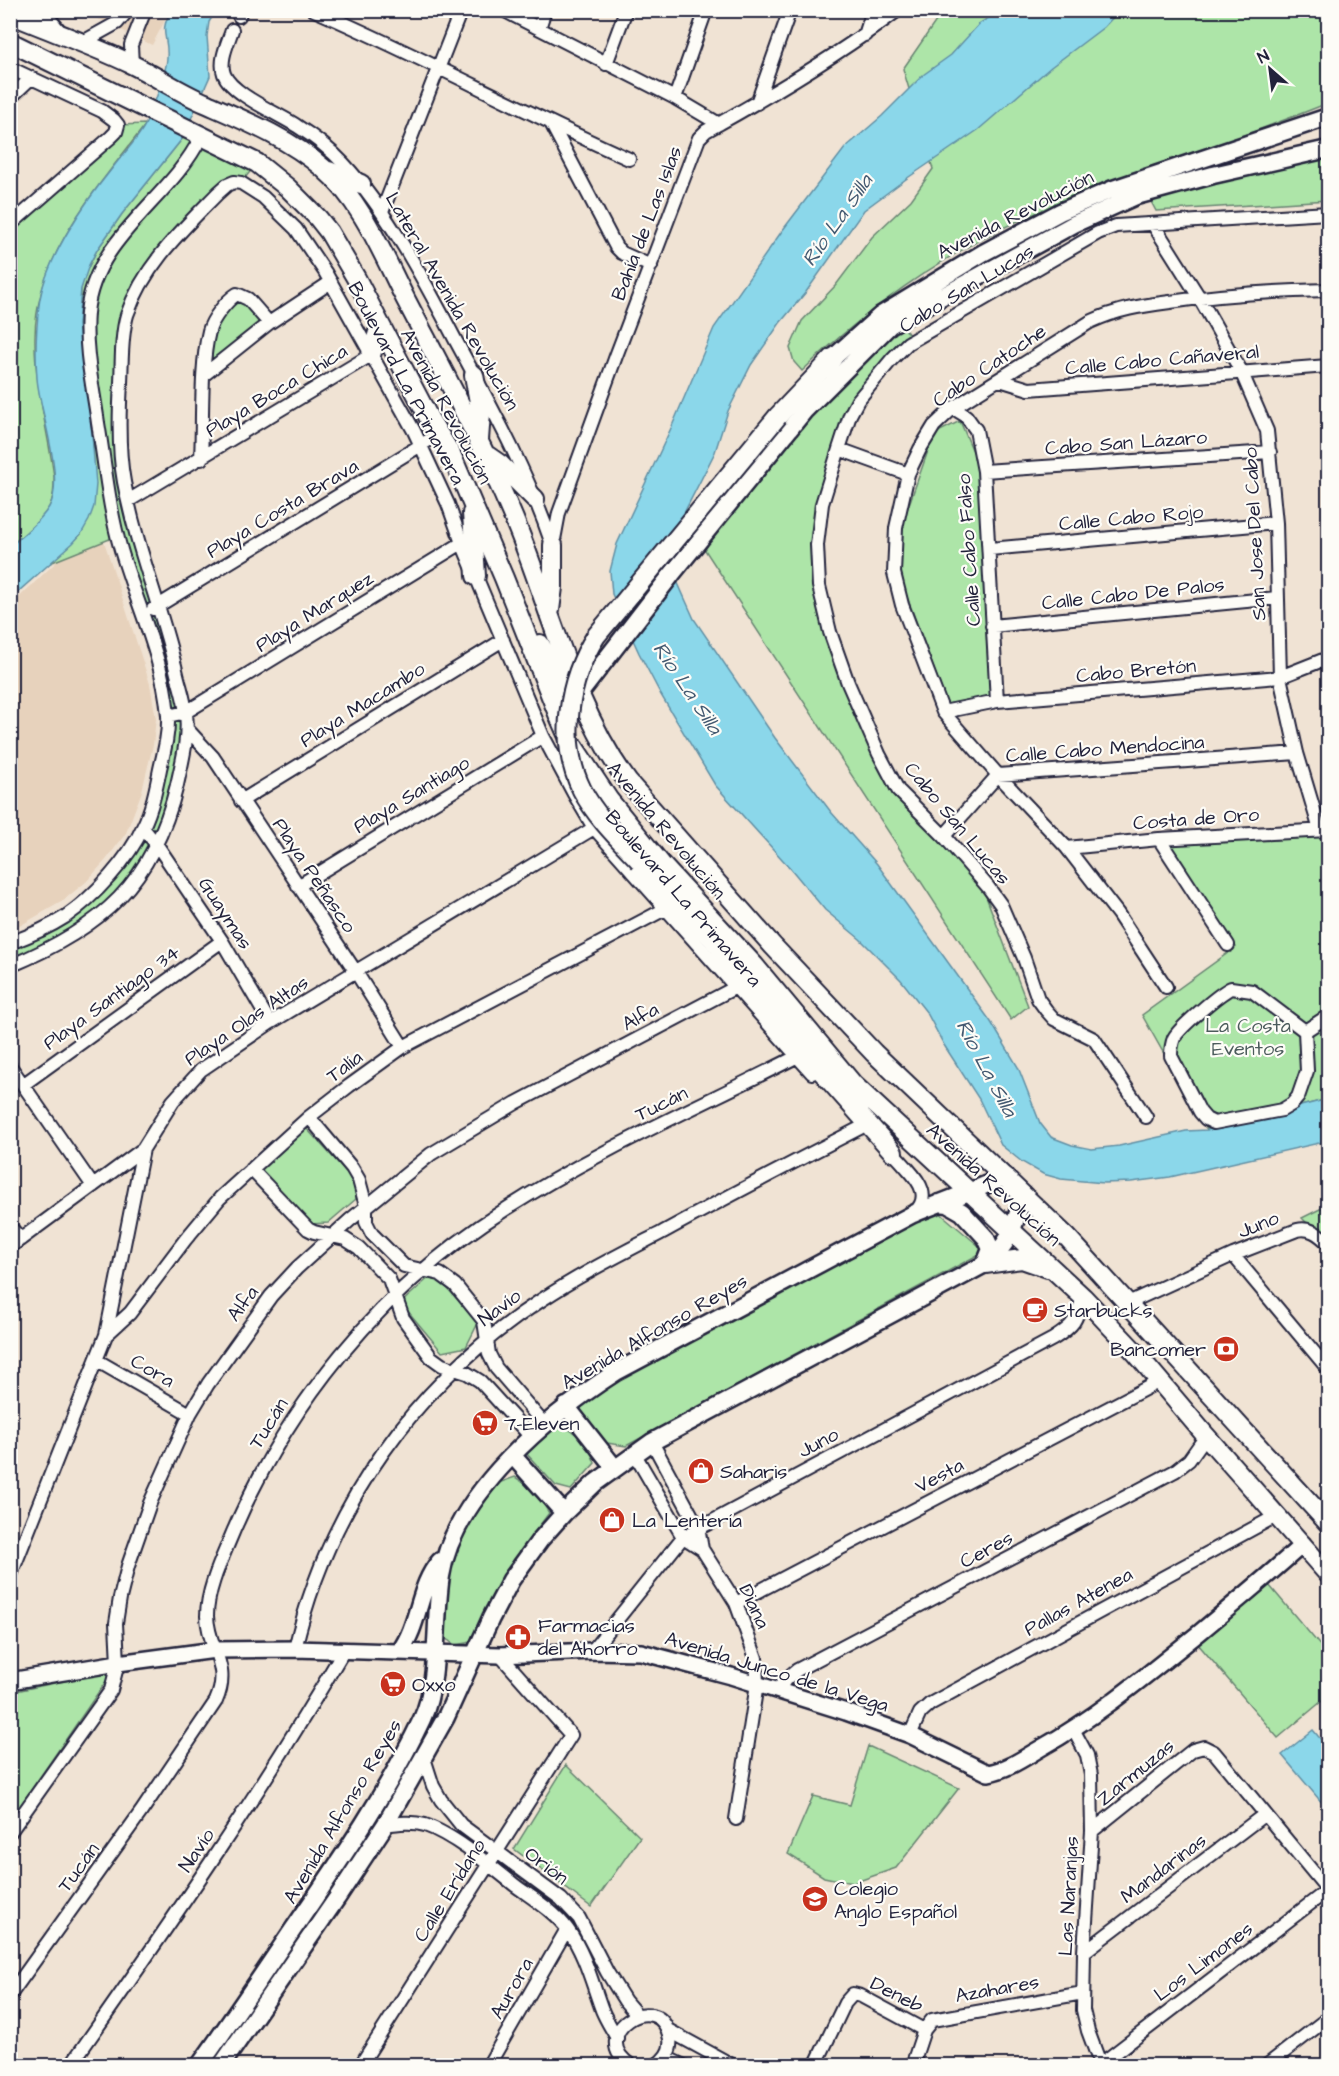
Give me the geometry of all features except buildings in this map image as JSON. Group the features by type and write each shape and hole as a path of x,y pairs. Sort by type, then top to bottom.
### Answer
{"main road":[{"name":"Avenida Revolución","path":"10,14 137,68 203,102 240,117 276,136 335,179 368,228 482,447 569,655 580,693 608,752 628,782 652,812 773,946 874,1053 936,1114 1005,1176 1066,1237 1329,1523"},
{"name":"Avenida Revolución","path":"13,44 257,164 271,173 301,201 329,232 451,454 471,496 570,741 598,785 630,827 754,965 853,1084 1083,1297 1329,1574"},
{"name":"Avenida Revolución","path":"804,410 833,358 880,315 983,253 1060,212 1132,183 1329,117"},
{"name":"Avenida Revolución","path":"580,693 804,410 890,325 1074,224 1136,196 1329,149"},
{"path":"320,166 361,184"},
{"path":"371,355 380,327"},
{"path":"833,358 778,416 596,636 576,678 569,738 578,780 597,813 713,940 799,1050 821,1071 893,1152"},
{"path":"474,375 482,413 482,447 535,499"},
{"path":"471,496 476,576"},
{"path":"549,611 554,587 553,545"},
{"path":"523,628 537,640 565,688 571,692 580,693"},
{"path":"569,655 615,648"},
{"path":"799,1050 841,1080 853,1084"},
{"name":"Avenida Alfonso Reyes","path":"199,2066 321,1890 390,1780 423,1716 431,1685 445,1556 456,1530 473,1505 513,1456 544,1424 566,1406 625,1368 913,1214 971,1192 1005,1176"},
{"name":"Avenida Alfonso Reyes","path":"221,2066 385,1825 446,1717 491,1618 512,1580 540,1540 564,1513 614,1467 652,1442 986,1264 1000,1252 1012,1230 1023,1195"},
{"path":"939,1203 955,1207 986,1238 992,1249 986,1264 1022,1259 1058,1272"},
{"path":"566,1406 614,1467"},
{"path":"513,1456 564,1513"},
{"path":"400,1651 411,1634 431,1573 445,1556"}],"street":[{"path":"81,43 117,23 128,10"},
{"path":"137,68 131,45 145,10"},
{"path":"314,10 439,68 552,125 629,159"},
{"path":"382,212 461,10"},
{"path":"503,10 675,98 718,124"},
{"path":"539,28 545,10"},
{"path":"606,64 626,10"},
{"path":"675,98 706,10"},
{"path":"757,103 790,10"},
{"path":"864,36 873,10"},
{"name":"Bahía de Las Islas","path":"553,545 560,513 616,356 699,138 706,131 757,103 864,36 898,10"},
{"path":"41,11 60,34"},
{"name":"Lateral Avenida Revolución","path":"232,30 222,66 227,81 240,92 299,127 326,148 342,162 382,212 441,313 509,438 553,545"},
{"path":"10,68 102,111 118,125 111,137 10,225"},
{"path":"10,98 31,78"},
{"path":"552,125 616,247 622,253 651,266"},
{"path":"10,943 65,917 95,891 124,858 143,828 158,779 166,742 168,716 155,649 121,549 111,509 87,351 87,312 93,284 109,252 129,225 186,163 194,133"},
{"name":"Boulevard La Primavera","path":"10,966 39,954 71,936 109,910 137,878 157,845 171,809 188,730 186,712 159,606 142,555 124,480 119,414 122,348 126,318 147,274 180,232 227,185 234,182 241,183 263,196 283,214 307,243 414,430 448,504 462,543 543,736 594,828 736,987 799,1050 860,1128 893,1152 918,1181 922,1188 922,1202 913,1214"},
{"name":"Cabo San Lucas","path":"1146,1117 1094,1039 1054,1019 1046,1010 1038,999 1002,905 944,836 898,790 879,754 848,683 830,632 819,586 817,545 822,504 850,415 858,400 892,359 908,344 1098,233 1116,226 1329,213"},
{"name":"San Jose Del Cabo","path":"1153,224 1199,297 1241,371 1267,431 1276,523 1280,677 1297,753 1324,830"},
{"path":"205,375 269,324 331,282"},
{"name":"Cabo Catoche","path":"1166,987 1118,914 1067,848 998,776 943,712 902,605 894,573 896,528 909,474 934,426 953,408 1000,381 1090,322 1112,312 1199,297 1329,290"},
{"name":"Playa Boca Chica","path":"201,459 209,331 232,297 237,294 248,299 269,324"},
{"name":"Playa Boca Chica","path":"128,501 371,355"},
{"name":"Calle Cabo Cañaveral","path":"1000,381 1029,389 1329,366"},
{"name":"Calle Cabo Falso","path":"953,408 966,416 976,430 984,471 997,701"},
{"path":"414,430 435,427"},
{"name":"Playa Costa Brava","path":"144,613 422,446 435,427"},
{"path":"839,449 909,474"},
{"name":"Cabo San Lázaro","path":"984,471 1270,452"},
{"name":"Calle Cabo Rojo","path":"990,549 1276,523"},
{"name":"Playa Marquez","path":"168,716 186,712 462,543"},
{"name":"Calle Cabo De Palos","path":"992,626 1277,598"},
{"name":"Playa Macambo","path":"241,801 503,640"},
{"name":"Cabo Bretón","path":"943,712 997,701 1280,677 1329,658"},
{"name":"Playa Peñasco","path":"188,730 213,757 403,1047"},
{"name":"Playa Santiago","path":"298,886 543,736"},
{"name":"Calle Cabo Mendocina","path":"944,836 998,776 1297,753"},
{"name":"Guaymas","path":"143,828 222,941 270,1023"},
{"name":"Playa Olas Altas","path":"10,1577 106,1335 142,1149 173,1101 201,1070 270,1023 594,828"},
{"name":"Costa de Oro","path":"1067,848 1159,839 1324,830"},
{"path":"1159,839 1228,945"},
{"name":"Talía","path":"106,1335 130,1313 220,1198 309,1117 349,1086 403,1047 667,908"},
{"name":"Playa Santiago 34","path":"24,1084 222,941"},
{"name":"Alfa","path":"10,1832 111,1690 118,1663 116,1623 120,1598 128,1566 150,1503 190,1414 208,1384 271,1296 297,1268 366,1206 413,1167 462,1134 736,987"},
{"path":"1231,988 1252,991 1305,1031 1307,1071 1298,1097 1282,1110 1214,1123 1200,1112 1171,1056 1176,1035 1220,994 1231,988"},
{"path":"1305,1031 1329,1016"},
{"name":"Tucán","path":"10,1995 141,1812 216,1701 222,1687 222,1675 207,1615 208,1601 227,1546 257,1480 287,1429 314,1389 358,1333 422,1271 473,1231 538,1189 799,1050"},
{"path":"10,1066 93,1186"},
{"path":"309,1117 352,1168 359,1180 366,1206 366,1222 372,1234 404,1266 440,1274 455,1284 484,1321 489,1354 496,1368 544,1424"},
{"name":"Navío","path":"295,1649 311,1592 346,1511 376,1461 393,1438 416,1408 453,1369 522,1313 570,1281 860,1128"},
{"path":"10,1247 142,1149"},
{"path":"250,1169 308,1229 345,1239 358,1248 386,1275 403,1318 431,1357 480,1381 531,1437"},
{"path":"10,1227 21,1239"},
{"name":"Juno","path":"1128,1303 1233,1255 1305,1228 1322,1236 1329,1243"},
{"path":"1233,1255 1329,1370"},
{"name":"Juno","path":"592,1651 682,1537 1067,1331 1076,1320 1083,1297"},
{"name":"Cora","path":"96,1360 190,1414"},
{"name":"Vesta","path":"736,1603 1160,1381"},
{"name":"Ceres","path":"778,1690 785,1680 797,1670 1175,1471 1189,1460 1206,1436"},
{"name":"Diana","path":"652,1442 698,1527 702,1549 736,1603 756,1658 756,1684 736,1819"},
{"name":"Diana","path":"634,1453 682,1537 702,1549"},
{"name":"Pallas Atenea","path":"910,1735 920,1713 930,1704 1278,1515"},
{"name":"Avenida Junco de la Vega","path":"10,1681 215,1650 295,1649 500,1655 592,1651 641,1652 778,1690 910,1735 988,1773 1005,1768 1073,1729 1171,1656 1279,1566 1315,1556"},
{"name":"Navío","path":"70,2066 167,1928 245,1811 294,1735 344,1650"},
{"name":"Calle Erídano","path":"360,2066 571,1735 500,1655"},
{"name":"Las Naranjas","path":"1073,1729 1087,1755 1091,1775 1092,1831 1084,1952 1083,2010 1101,2065"},
{"name":"Zarmuzas","path":"1092,1831 1193,1750 1204,1747 1214,1752 1265,1814"},
{"name":"Orión","path":"424,1758 433,1786 461,1826 561,1899 579,1918 607,1972 625,2001 638,2015"},
{"path":"1265,1814 1329,1890"},
{"name":"Mandarinas","path":"1084,1952 1265,1814"},
{"name":"Orión","path":"385,1825 399,1822 424,1825 441,1832 550,1911 567,1929 581,1951 604,2013 616,2038 619,2061"},
{"name":"Los Limones","path":"1101,2065 1329,1890"},
{"name":"Aurora","path":"488,2066 567,1929"},
{"name":"Azahares","path":"924,2030 932,2020 1083,1993"},
{"name":"Deneb","path":"815,2066 845,2003 853,1995 861,1995 924,2030"},
{"path":"616,2038 627,2019 638,2015 650,2015 661,2020 668,2030 671,2044 665,2057 655,2066"},
{"path":"1266,2066 1329,2018"},
{"path":"668,2030 734,2066"},
{"path":"912,2066 924,2030"},
{"path":"665,2057 684,2066"},
{"path":"619,2061 632,2066"}],"shaded area":[{"path":"82,11 170,11 152,45"},
{"path":"103,538 150,684 156,719 153,745 142,791 126,833 106,860 86,882 61,902 11,931 11,605 73,546"}],"green space":[{"path":"952,11 1328,11 1328,103 1072,198 1001,229 947,258 896,292 824,350 802,371 794,362 790,348 802,321 836,285 872,237 911,200 933,169 903,69 936,21"},
{"path":"146,124 73,222 46,277 38,306 35,354 54,477 53,492 51,504 46,512 11,546 11,229 118,125"},
{"path":"187,129 257,163 241,183 234,182 180,232 126,318 124,480 188,730 157,845 109,910 11,966 11,943 32,934 95,891 143,828 168,716 117,536 50,563 81,534 93,461 93,443 78,325 84,276 97,250 122,214 182,139"},
{"path":"1328,158 1328,200 1156,211 1148,196 1237,174"},
{"path":"237,294 269,323 205,374 209,331"},
{"path":"898,316 908,334 852,404 819,503 816,587 886,775 985,894 1028,1006 1011,1020 705,550 733,500"},
{"path":"960,421 980,468 995,697 947,704 900,578 901,527 934,434"},
{"name":"La Costa Eventos","path":"1328,837 1328,1099 1207,1130 1142,1015 1236,947 1165,843"},
{"path":"306,1128 354,1180 356,1199 328,1223 310,1224 258,1168"},
{"path":"1328,1205 1328,1245 1302,1218"},
{"path":"933,1207 985,1251 626,1446 607,1443 578,1413 595,1386"},
{"path":"434,1273 478,1323 466,1347 442,1352 401,1303"},
{"path":"561,1424 586,1441 595,1463 571,1490 556,1486 525,1452"},
{"path":"515,1477 535,1490 549,1513 514,1559 473,1642 455,1645 445,1638 447,1563 487,1487"},
{"path":"1269,1585 1328,1655 1328,1696 1278,1738 1198,1644"},
{"path":"113,1671 11,1819 11,1700 16,1691"},
{"path":"868,1746 959,1788 896,1868 853,1883 824,1877 788,1854 813,1796 850,1805"},
{"path":"566,1765 640,1837 591,1907 514,1849"}],"water":[{"path":"171,11 216,11 209,22 207,36 210,76 182,139 122,214 97,250 81,289 78,325 91,423 96,484 94,506 89,520 73,543 11,598 11,546 41,518 49,507 55,480 36,369 37,323 43,287 58,250 79,214 149,118 166,63 165,25"},
{"name":"Río La Silla","path":"1000,11 1119,11 1104,27 1051,67 978,130 864,210 751,365 728,411 715,452 682,517 675,552 677,581 694,619 775,738 831,812 877,864 991,1022 1018,1067 1040,1123 1051,1137 1092,1149 1119,1146 1186,1131 1207,1130 1328,1099 1328,1141 1170,1177 1104,1183 1061,1179 1043,1174 1022,1162 1001,1145 979,1099 944,1045 927,1013 901,980 860,939 825,910 715,785 661,695 612,594 610,571 617,544 672,426 714,328 782,231 845,148 882,116 923,75 951,55 980,23"},
{"path":"1313,1730 1328,1748 1328,1810 1282,1755"}],"place":[{"name":"Starbucks","path":"1035,1310"},
{"name":"Bancomer","path":"1226,1349"},
{"name":"7-Eleven","path":"485,1423"},
{"name":"Saharis","path":"701,1471"},
{"name":"La Lentería","path":"612,1520"},
{"name":"Farmacias del Ahorro","path":"518,1637"},
{"name":"Oxxo","path":"393,1684"},
{"name":"Colegio Anglo Español","path":"815,1899"}]}
